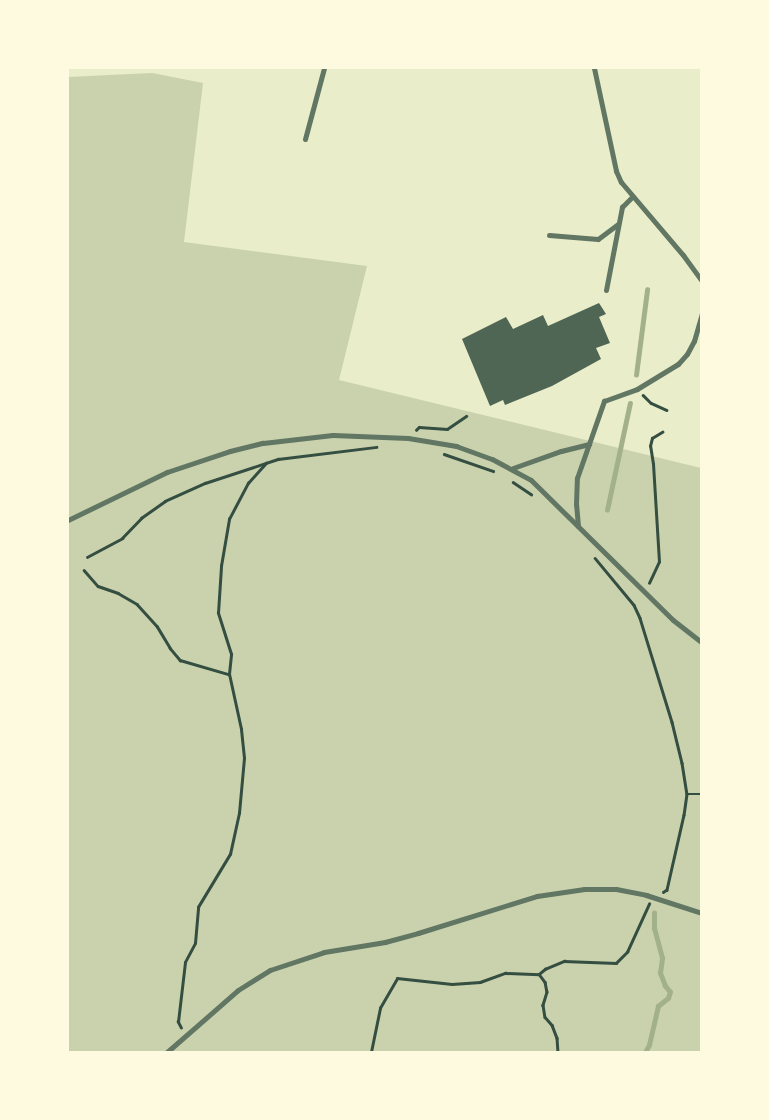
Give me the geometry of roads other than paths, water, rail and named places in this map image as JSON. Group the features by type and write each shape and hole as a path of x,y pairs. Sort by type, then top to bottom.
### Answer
{"street":[{"path":"305,139 324,68"},
{"path":"594,68 616,171 632,197 654,220 693,267 702,281"},
{"path":"606,290 622,207 632,197"},
{"path":"549,235 598,239 618,224"},
{"path":"578,526 576,504 577,478 604,401 638,388 678,364 687,354 694,341 702,313"},
{"path":"68,520 167,472 230,451 263,443 309,436 357,436 434,442 456,446 512,468 545,491 673,620 702,643"},
{"path":"512,468 561,450 588,444"},
{"path":"167,1052 238,990 270,970 324,952 385,942 537,896 562,891 616,889 653,897 702,913"}],"waterway":[{"path":"636,375 647,290"},
{"path":"607,510 630,403"},
{"path":"645,1052 649,1045 658,1006 668,998 670,992 665,986 660,973 662,958 654,929 654,913"}]}
